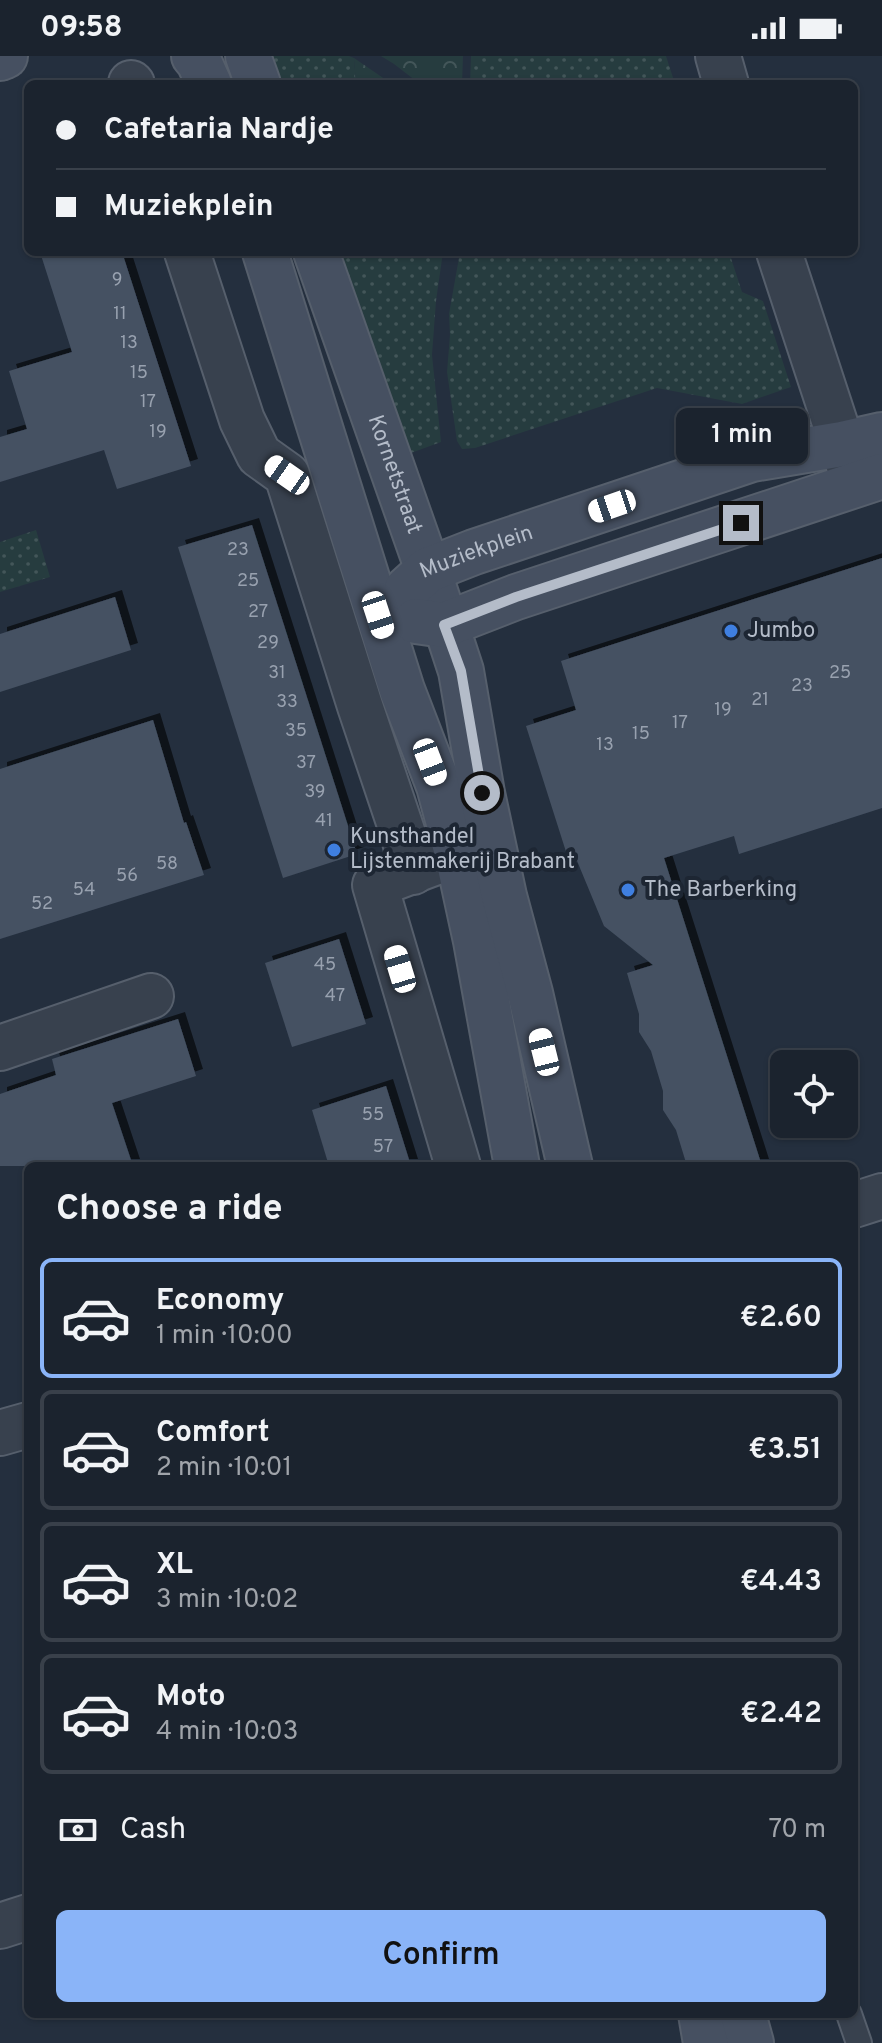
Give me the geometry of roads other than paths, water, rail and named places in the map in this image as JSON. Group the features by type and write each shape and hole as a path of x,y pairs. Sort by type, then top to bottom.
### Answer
{"street":[{"path":"194,56 207,80"},
{"path":"248,56 257,80"},
{"path":"718,56 725,80"},
{"path":"188,256 242,420 259,455 287,475 413,872"},
{"path":"266,256 402,690 439,786 457,853 516,1162"},
{"name":"Kornetstraat","path":"317,256 461,671 504,896 569,1162"},
{"name":"Muziekplein","path":"378,615 444,625 516,597 869,481 862,440 781,256"},
{"name":"Muziekplein","path":"378,615 428,570 474,552 752,459 862,440"},
{"path":"457,853 375,885 457,1162"},
{"path":"0,1048 151,996"},
{"path":"858,1204 882,1196"},
{"path":"0,1433 24,1426"},
{"path":"0,1926 24,1918"},
{"path":"702,2018 706,2043"},
{"path":"744,2018 751,2043"}],"lane":[{"path":"850,2018 859,2043"}],"place":[{"name":"Jumbo","path":"731,631"},
{"name":"Kunsthandel Lijstenmakerij Brabant","path":"334,850"},
{"name":"The Barberking","path":"628,890"}]}
